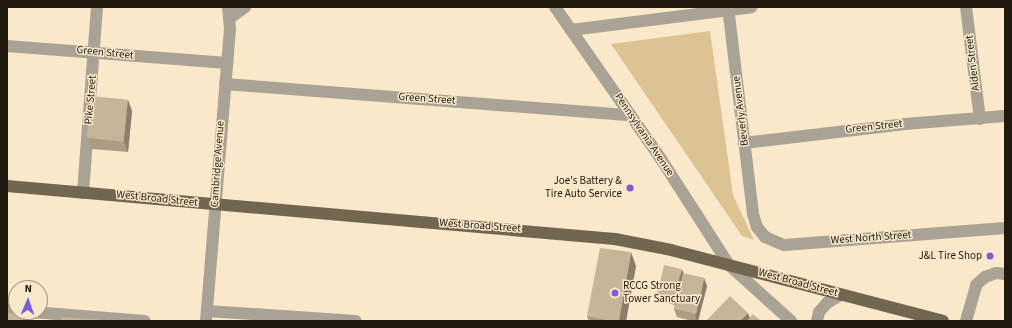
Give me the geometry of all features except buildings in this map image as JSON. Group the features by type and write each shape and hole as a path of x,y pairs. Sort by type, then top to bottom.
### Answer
{"main road":[{"name":"West Broad Street","path":"7,186 615,239 730,264 943,321"}],"street":[{"name":"Pike Street","path":"83,193 98,7"},
{"path":"229,12 245,7"},
{"name":"Pennsylvania Avenue","path":"555,7 630,115 730,264 791,321"},
{"path":"571,30 729,8 752,7"},
{"name":"Alden Street","path":"966,7 980,119"},
{"name":"Beverly Avenue","path":"729,8 753,214"},
{"name":"Cambridge Avenue","path":"206,316 227,63 229,12"},
{"name":"Green Street","path":"7,46 84,50 95,54 227,63"},
{"name":"Green Street","path":"225,84 630,115"},
{"name":"Green Street","path":"744,143 906,124 1005,116"},
{"name":"West North Street","path":"753,214 757,227 765,236 784,245 1005,228"},
{"path":"966,321 976,286 985,277 996,273 1005,274"},
{"path":"817,321 819,312 827,302 842,294"},
{"path":"48,313 145,321"},
{"path":"206,316 356,321"}],"shaded area":[{"path":"710,31 733,195 754,240 742,236 611,44"}],"place":[{"name":"Joe's Battery & Tire Auto Service","path":"630,188"},
{"name":"J&L Tire Shop","path":"990,256"},
{"name":"RCCG Strong Tower Sanctuary","path":"615,293"}]}
